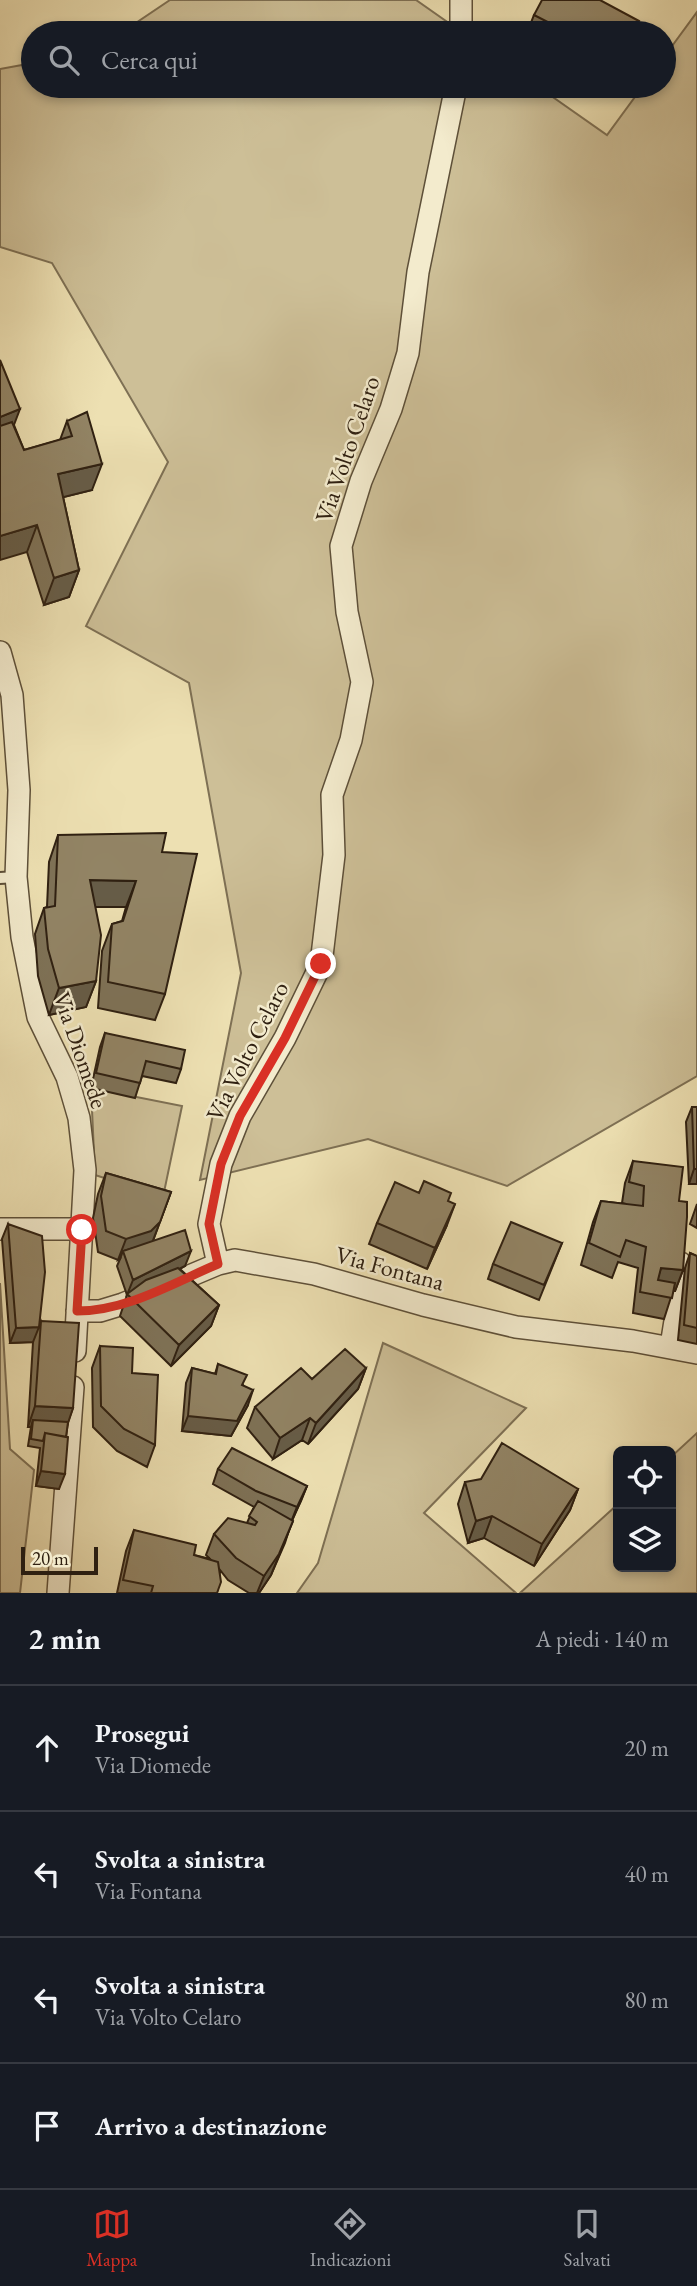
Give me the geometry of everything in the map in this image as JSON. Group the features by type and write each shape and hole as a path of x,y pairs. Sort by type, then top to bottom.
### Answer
{"street":[{"path":"461,0 461,21"},
{"name":"Via Volto Celaro","path":"218,1264 209,1224 221,1164 240,1116 285,1038 321,964 334,855 332,795 351,740 362,681 347,612 341,546 361,481 391,409 408,353 418,272 454,98"},
{"name":"Via Diomede","path":"0,652 12,695 19,790 8,877 38,1017 67,1077 79,1118 85,1170 68,1476 58,1593"},
{"path":"0,1229 82,1230"},
{"path":"668,1349 684,1245"},
{"name":"Via Fontana","path":"77,1311 100,1311 123,1304 218,1264 235,1260 314,1274 406,1301 516,1327 633,1341 697,1353"}],"shaded area":[{"path":"170,0 416,0 446,21 139,21"},
{"path":"697,12 697,1076 507,1186 368,1139 200,1180 241,973 189,683 86,626 168,462 52,263 0,247 0,69 21,65 21,98 554,98 607,135 634,98 676,98 676,41"},
{"path":"91,1088 182,1106 163,1197 95,1175"},
{"path":"0,1283 10,1449 34,1470 20,1593 0,1593"},
{"path":"383,1343 526,1408 424,1513 516,1593 297,1593 318,1563"},
{"path":"697,1433 697,1593 520,1593 613,1509 613,1572 676,1572 676,1452"}],"building":[{"path":"542,0 600,0 639,21 546,21 534,15"},
{"path":"0,360 20,409 0,417"},
{"path":"87,412 102,464 58,474 79,570 54,578 37,525 0,536 0,426 12,422 24,450 72,436 67,421"},
{"path":"166,833 162,852 197,854 165,994 108,982 112,924 123,921 136,881 90,880 101,935 96,981 59,988 48,949 44,908 55,906 58,835"},
{"path":"105,1033 185,1050 181,1069 146,1061 140,1083 96,1073"},
{"path":"692,1107 697,1107 697,1169 694,1169"},
{"path":"633,1161 683,1167 679,1201 687,1202 687,1217 683,1270 661,1268 658,1280 675,1283 672,1298 640,1292 646,1247 626,1240 620,1257 589,1243 601,1201 643,1206 644,1186 629,1182"},
{"path":"106,1173 171,1192 160,1222 151,1231 126,1239 106,1231 101,1196"},
{"path":"424,1181 451,1193 448,1201 455,1204 435,1248 377,1223 395,1182 419,1193"},
{"path":"511,1222 562,1243 544,1285 493,1264"},
{"path":"8,1224 42,1236 45,1272 39,1327 16,1328"},
{"path":"185,1230 191,1251 133,1280 123,1251"},
{"path":"690,1253 697,1256 697,1328 684,1325"},
{"path":"178,1268 219,1305 179,1345 127,1294 146,1280"},
{"path":"41,1321 79,1323 73,1408 35,1406"},
{"path":"100,1346 133,1348 132,1373 158,1375 155,1445 124,1429 101,1406"},
{"path":"345,1349 366,1368 316,1423 310,1418 280,1438 255,1407 301,1368 312,1379"},
{"path":"218,1364 247,1375 242,1385 253,1390 237,1421 188,1416 192,1368 216,1374"},
{"path":"33,1420 68,1422 66,1437 45,1433 43,1441 31,1439"},
{"path":"45,1433 68,1437 65,1474 41,1471"},
{"path":"502,1443 578,1489 542,1544 492,1516 476,1521 465,1482 481,1479"},
{"path":"232,1448 307,1486 297,1507 256,1491 218,1469"},
{"path":"258,1501 293,1521 279,1554 264,1576 236,1558 214,1534 228,1518 255,1525 257,1522 249,1516"},
{"path":"134,1530 196,1545 194,1555 218,1562 221,1582 217,1593 151,1593 153,1586 123,1580"}],"route":[{"path":"82,1230 77,1311 100,1311 123,1304 218,1264 209,1224 221,1164 240,1116 285,1038 321,964"}]}
